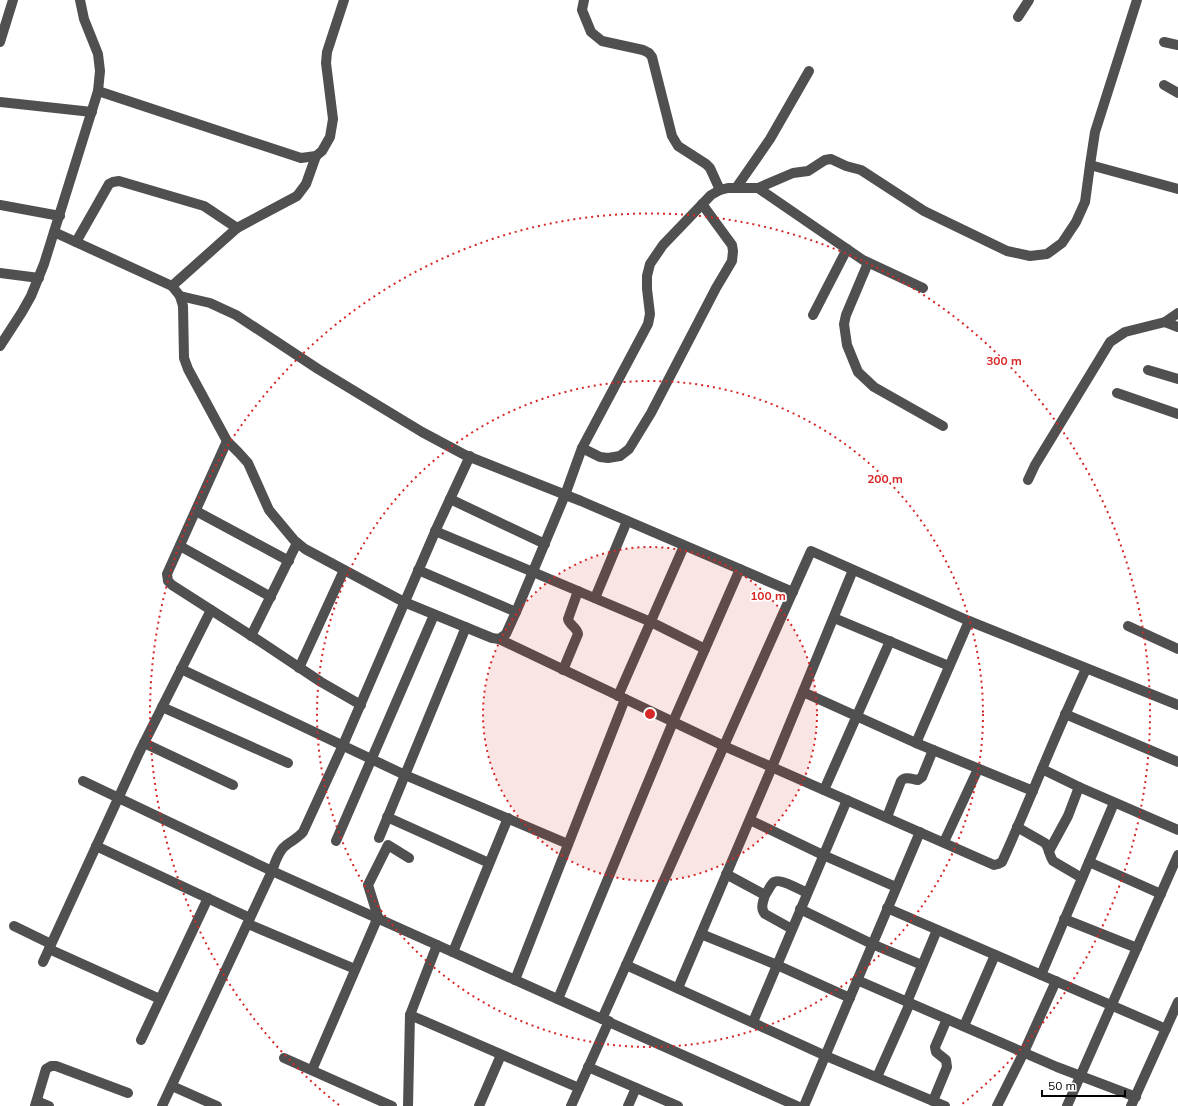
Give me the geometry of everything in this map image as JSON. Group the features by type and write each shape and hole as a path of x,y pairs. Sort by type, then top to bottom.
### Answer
{"street":[{"path":"0,42 13,0"},
{"path":"0,346 22,312 44,264 98,92 100,71 98,54 84,19 80,0"},
{"path":"98,92 301,158 316,156 322,152 330,137 333,119 326,63 327,52 344,0"},
{"path":"584,0 582,10 590,32 602,41 643,50 649,53 652,57 672,136 678,146 710,168 720,190"},
{"path":"1018,18 1030,0"},
{"path":"499,639 506,634 516,612 565,495 582,448 648,324 650,314 647,276 650,264 663,245 702,204 711,195 720,190 728,188 758,188 793,172 808,171 825,160 831,159 846,166 861,170 924,211 1006,251 1030,256 1047,254 1062,244 1076,222 1085,202 1095,132 1137,0"},
{"path":"1164,42 1178,45"},
{"path":"736,188 770,139 810,71"},
{"path":"1164,85 1178,93"},
{"path":"0,102 92,112"},
{"path":"172,286 237,228 297,196 306,184 316,156"},
{"path":"1090,165 1178,189"},
{"path":"76,242 109,184 119,181 204,206 237,228"},
{"path":"758,188 868,263 923,288"},
{"path":"582,448 600,458 620,456 629,449 651,413 732,260 732,245 702,204"},
{"path":"0,205 60,216"},
{"path":"54,232 172,286 180,296 183,306 184,358 193,378 227,441 248,463 269,510 290,536 305,549 404,602 492,638 499,639 724,746 994,865 1002,862 1065,714 1086,669"},
{"path":"813,315 847,249"},
{"path":"868,263 846,315 844,324 847,345 858,372 874,387 943,426"},
{"path":"0,273 38,278"},
{"path":"180,296 210,303 236,315 318,369 422,432 470,456 793,592"},
{"path":"1028,480 1035,465 1110,342 1124,332 1165,322 1178,313"},
{"path":"1165,322 1178,327"},
{"path":"1148,370 1178,379"},
{"path":"1117,393 1178,414"},
{"path":"227,441 167,574 168,581 320,682 361,705"},
{"path":"162,1106 249,921 276,859 283,848 303,832 344,745 404,602 470,456"},
{"path":"450,499 545,544"},
{"path":"196,511 289,561"},
{"path":"595,598 627,521"},
{"path":"435,531 651,622 705,649"},
{"path":"251,636 298,543"},
{"path":"180,546 271,597"},
{"path":"515,980 568,844 651,622 684,546"},
{"path":"571,1106 588,1067 626,965 811,551 969,621 1178,705"},
{"path":"558,999 740,569"},
{"path":"299,668 344,570"},
{"path":"418,570 516,612"},
{"path":"678,988 854,570"},
{"path":"563,670 578,634 568,619 578,591"},
{"path":"43,962 118,798 211,610"},
{"path":"336,841 434,615"},
{"path":"834,618 949,666"},
{"path":"916,743 969,621"},
{"path":"1128,626 1178,649"},
{"path":"379,838 466,627"},
{"path":"824,790 890,641"},
{"path":"181,669 405,775 568,844"},
{"path":"803,692 916,743 1033,790"},
{"path":"162,707 288,763"},
{"path":"1065,714 1178,762"},
{"path":"144,744 233,785"},
{"path":"887,817 903,778 918,780 922,777 934,750"},
{"path":"944,842 978,769"},
{"path":"1042,769 1079,787 1178,830"},
{"path":"83,781 272,871 797,1106"},
{"path":"1049,851 1068,816 1079,787"},
{"path":"753,1022 846,800"},
{"path":"1041,974 1114,802"},
{"path":"388,817 489,863"},
{"path":"453,952 508,818"},
{"path":"750,820 823,855 896,887"},
{"path":"1017,828 1045,843 1048,846 1050,856 1053,861 1082,878"},
{"path":"804,1106 920,832"},
{"path":"312,1070 378,917 368,885 388,845 409,858"},
{"path":"96,846 208,898 249,921 355,969"},
{"path":"1067,1106 1178,855"},
{"path":"1089,862 1161,894"},
{"path":"726,874 765,895"},
{"path":"792,929 763,912 762,905 765,895 774,882 777,881 782,881 807,894"},
{"path":"141,1040 208,898"},
{"path":"887,908 1166,1029"},
{"path":"800,909 872,944 922,965"},
{"path":"1064,919 1137,948"},
{"path":"14,926 50,946 160,999"},
{"path":"877,1077 922,965 938,930"},
{"path":"701,934 777,965 850,998"},
{"path":"408,1106 410,1016 437,945"},
{"path":"964,1026 995,955"},
{"path":"626,965 826,1056 945,1106"},
{"path":"857,980 1080,1076 1133,1102 1178,1002"},
{"path":"997,1106 1024,1052 1056,981"},
{"path":"410,1016 579,1088"},
{"path":"933,1101 946,1067 946,1060 936,1052 935,1047 947,1019"},
{"path":"479,1106 501,1055"},
{"path":"284,1058 392,1106"},
{"path":"49,1106 36,1103 46,1069 51,1066 56,1066 128,1093"},
{"path":"588,1067 678,1106"},
{"path":"172,1086 217,1106"},
{"path":"628,1106 636,1088"}]}
